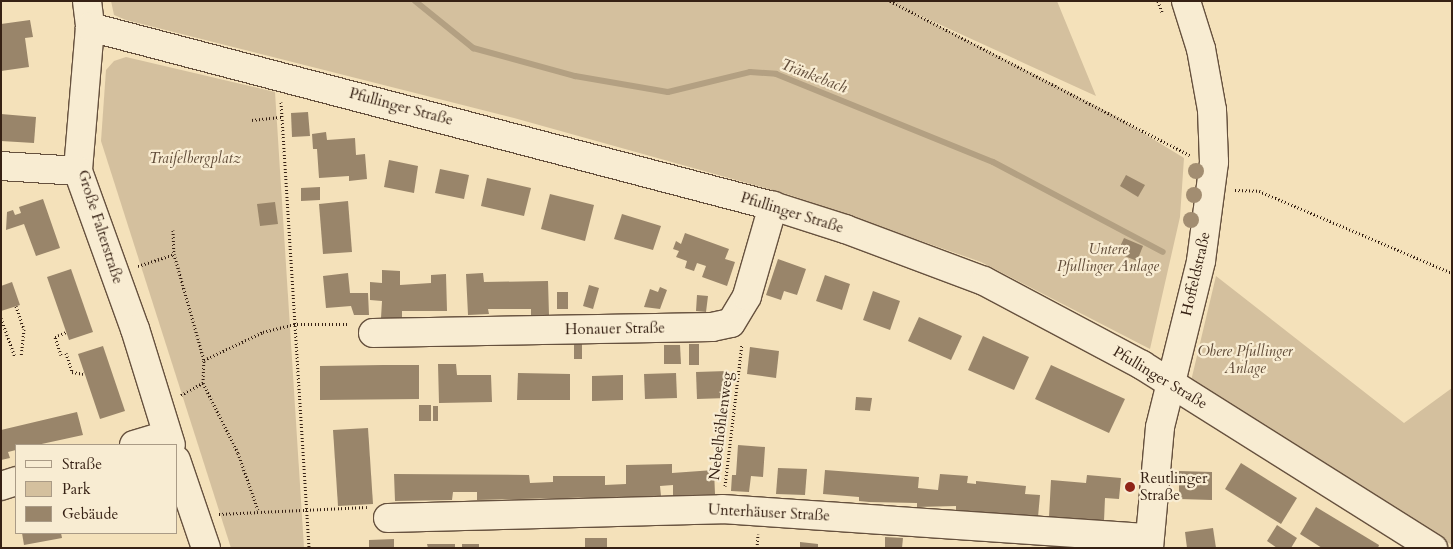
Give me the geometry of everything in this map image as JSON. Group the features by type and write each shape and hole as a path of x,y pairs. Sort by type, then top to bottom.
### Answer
{"street":[{"name":"Hoffeldstraße","path":"1149,543 1160,427 1169,382 1201,261 1201,167 1212,110 1204,66 1186,1"},
{"name":"Pfullinger Straße","path":"88,14 278,74 772,206 845,229 984,280 1169,382 1433,548"},
{"name":"Große Falterstraße","path":"88,14 78,171 115,274 171,444"},
{"path":"1,166 78,171"},
{"name":"Honauer Straße","path":"373,333 712,327 731,323 747,296 772,206"},
{"name":"Große Falterstraße","path":"178,464 206,548"},
{"path":"1,486 15,481"},
{"name":"Unterhäuser Straße","path":"377,512 722,509 1149,543"}],"path":[{"path":"890,1 1201,167 1452,272"},
{"path":"1158,1 1164,19"},
{"path":"278,74 309,548"},
{"path":"252,120 282,117"},
{"path":"1189,146 1201,167"},
{"path":"173,230 174,254 204,360 202,383 238,453 258,510"},
{"path":"115,274 174,254"},
{"path":"16,306 24,329 21,356"},
{"path":"1,318 15,358"},
{"path":"204,360 263,332 294,324 354,324 373,333"},
{"path":"61,355 56,337 66,332"},
{"name":"Nebelhöhlenweg","path":"722,509 743,346"},
{"path":"66,353 72,372 85,374"},
{"path":"159,408 202,383"},
{"path":"196,516 258,510 307,509 377,512"}],"green space":[{"name":"Untere Pfullinger Anlage","path":"111,1 1057,1 1096,96 908,10 1112,114 1184,158 1180,217 1150,349 981,262 790,195 514,118 126,20 114,15"},
{"name":"Traifelbergplatz","path":"126,57 275,92 304,548 231,548 101,141 106,70 114,61"},
{"name":"Obere Pfullinger Anlage","path":"1216,276 1404,423 1452,388 1452,545 1191,381"}],"building":[{"path":"30,20 33,37 25,38 29,67 1,71 1,24"},
{"path":"308,112 310,136 292,137 291,113"},
{"path":"1,114 36,117 34,143 1,141"},
{"path":"326,132 327,140 355,138 356,155 365,154 367,179 349,181 349,176 319,178 317,149 313,149 312,134"},
{"path":"389,160 418,166 414,193 384,187"},
{"path":"440,169 469,175 464,199 435,193"},
{"path":"1126,175 1145,185 1138,197 1120,186"},
{"path":"487,178 531,188 524,216 481,206"},
{"path":"320,187 320,200 301,201 301,188"},
{"path":"550,194 594,205 585,241 541,229"},
{"path":"43,199 60,248 36,256 24,224 6,230 7,212 13,210 15,215 21,213 19,207"},
{"path":"348,201 352,252 323,254 319,204"},
{"path":"275,202 278,224 260,226 257,204"},
{"path":"622,214 661,226 653,250 614,239"},
{"path":"685,233 729,249 725,259 735,262 727,286 702,277 706,266 697,263 694,271 685,268 687,261 676,257 679,251 673,249 676,241 681,244"},
{"path":"1124,238 1143,246 1137,261 1117,253"},
{"path":"778,259 806,269 797,295 784,291 781,300 766,295"},
{"path":"71,269 93,332 69,340 47,277"},
{"path":"382,270 400,271 400,285 431,283 431,275 446,274 447,311 402,311 402,318 381,318 382,301 370,300 370,282 382,283"},
{"path":"348,273 350,293 368,293 369,315 354,315 351,306 326,308 323,276"},
{"path":"483,273 484,282 548,281 549,315 531,315 531,309 488,309 489,314 468,315 466,274"},
{"path":"825,275 850,284 842,310 816,301"},
{"path":"12,282 20,305 1,311 1,286"},
{"path":"589,285 599,288 593,309 583,306"},
{"path":"660,287 667,290 660,309 644,307 650,289 658,292"},
{"path":"873,291 900,301 890,330 863,320"},
{"path":"557,292 568,292 568,309 557,309"},
{"path":"697,295 708,296 706,312 696,311"},
{"path":"919,317 962,336 951,360 908,341"},
{"path":"983,336 1029,357 1014,390 968,370"},
{"path":"574,341 582,341 582,359 574,359"},
{"path":"689,344 699,344 699,365 689,365"},
{"path":"664,345 680,345 681,364 664,364"},
{"path":"103,346 125,411 100,419 78,354"},
{"path":"750,347 779,351 776,378 747,374"},
{"path":"438,364 456,364 457,375 491,375 492,402 439,403"},
{"path":"419,365 419,399 320,400 320,366"},
{"path":"1051,365 1125,399 1109,433 1035,399"},
{"path":"727,371 727,398 697,399 696,372"},
{"path":"518,373 570,374 570,400 517,400"},
{"path":"676,373 677,398 645,399 644,374"},
{"path":"623,375 623,400 592,401 592,376"},
{"path":"856,397 872,398 870,411 855,410"},
{"path":"419,405 431,405 431,421 419,421"},
{"path":"433,406 438,406 438,421 433,421"},
{"path":"77,412 83,435 42,444 15,444 15,450 8,452 10,458 1,460 1,430"},
{"path":"368,428 373,504 338,506 333,430"},
{"path":"738,445 765,447 763,477 751,476 749,492 731,491 732,475 736,475"},
{"path":"1241,463 1297,498 1281,524 1225,489"},
{"path":"672,464 672,473 714,470 715,494 673,496 673,485 660,486 661,496 477,500 477,492 453,492 452,500 395,501 394,474 529,475 530,483 553,482 553,476 605,476 605,485 626,484 626,465"},
{"path":"778,468 807,469 805,495 776,494"},
{"path":"825,470 919,477 918,488 938,490 940,474 968,476 967,483 976,484 976,481 1026,486 1025,494 1040,495 1038,517 956,510 956,506 917,507 917,503 859,501 859,497 823,494"},
{"path":"1179,471 1212,472 1212,500 1179,499"},
{"path":"1087,475 1121,478 1119,499 1105,498 1104,521 1049,517 1051,480 1086,483"},
{"path":"1316,507 1379,545 1378,548 1322,548 1300,534"},
{"path":"1277,525 1297,538 1291,548 1277,548 1267,541"},
{"path":"1213,528 1216,548 1187,548 1185,532"},
{"path":"22,534 61,534 62,538 24,545"},
{"path":"885,537 903,538 902,548 885,548"},
{"path":"585,538 607,538 607,548 585,548"},
{"path":"394,539 394,548 369,548 369,540"},
{"path":"800,542 818,544 818,548 800,548"},
{"path":"427,544 455,544 455,548 428,548"},
{"path":"462,544 479,544 479,548 462,548"}],"waterway":[{"name":"Tränkebach","path":"415,1 473,48 575,76 668,92 750,72 776,74 993,162 1163,252"}],"place":[{"name":"Reutlinger Straße","path":"1130,487"}]}
